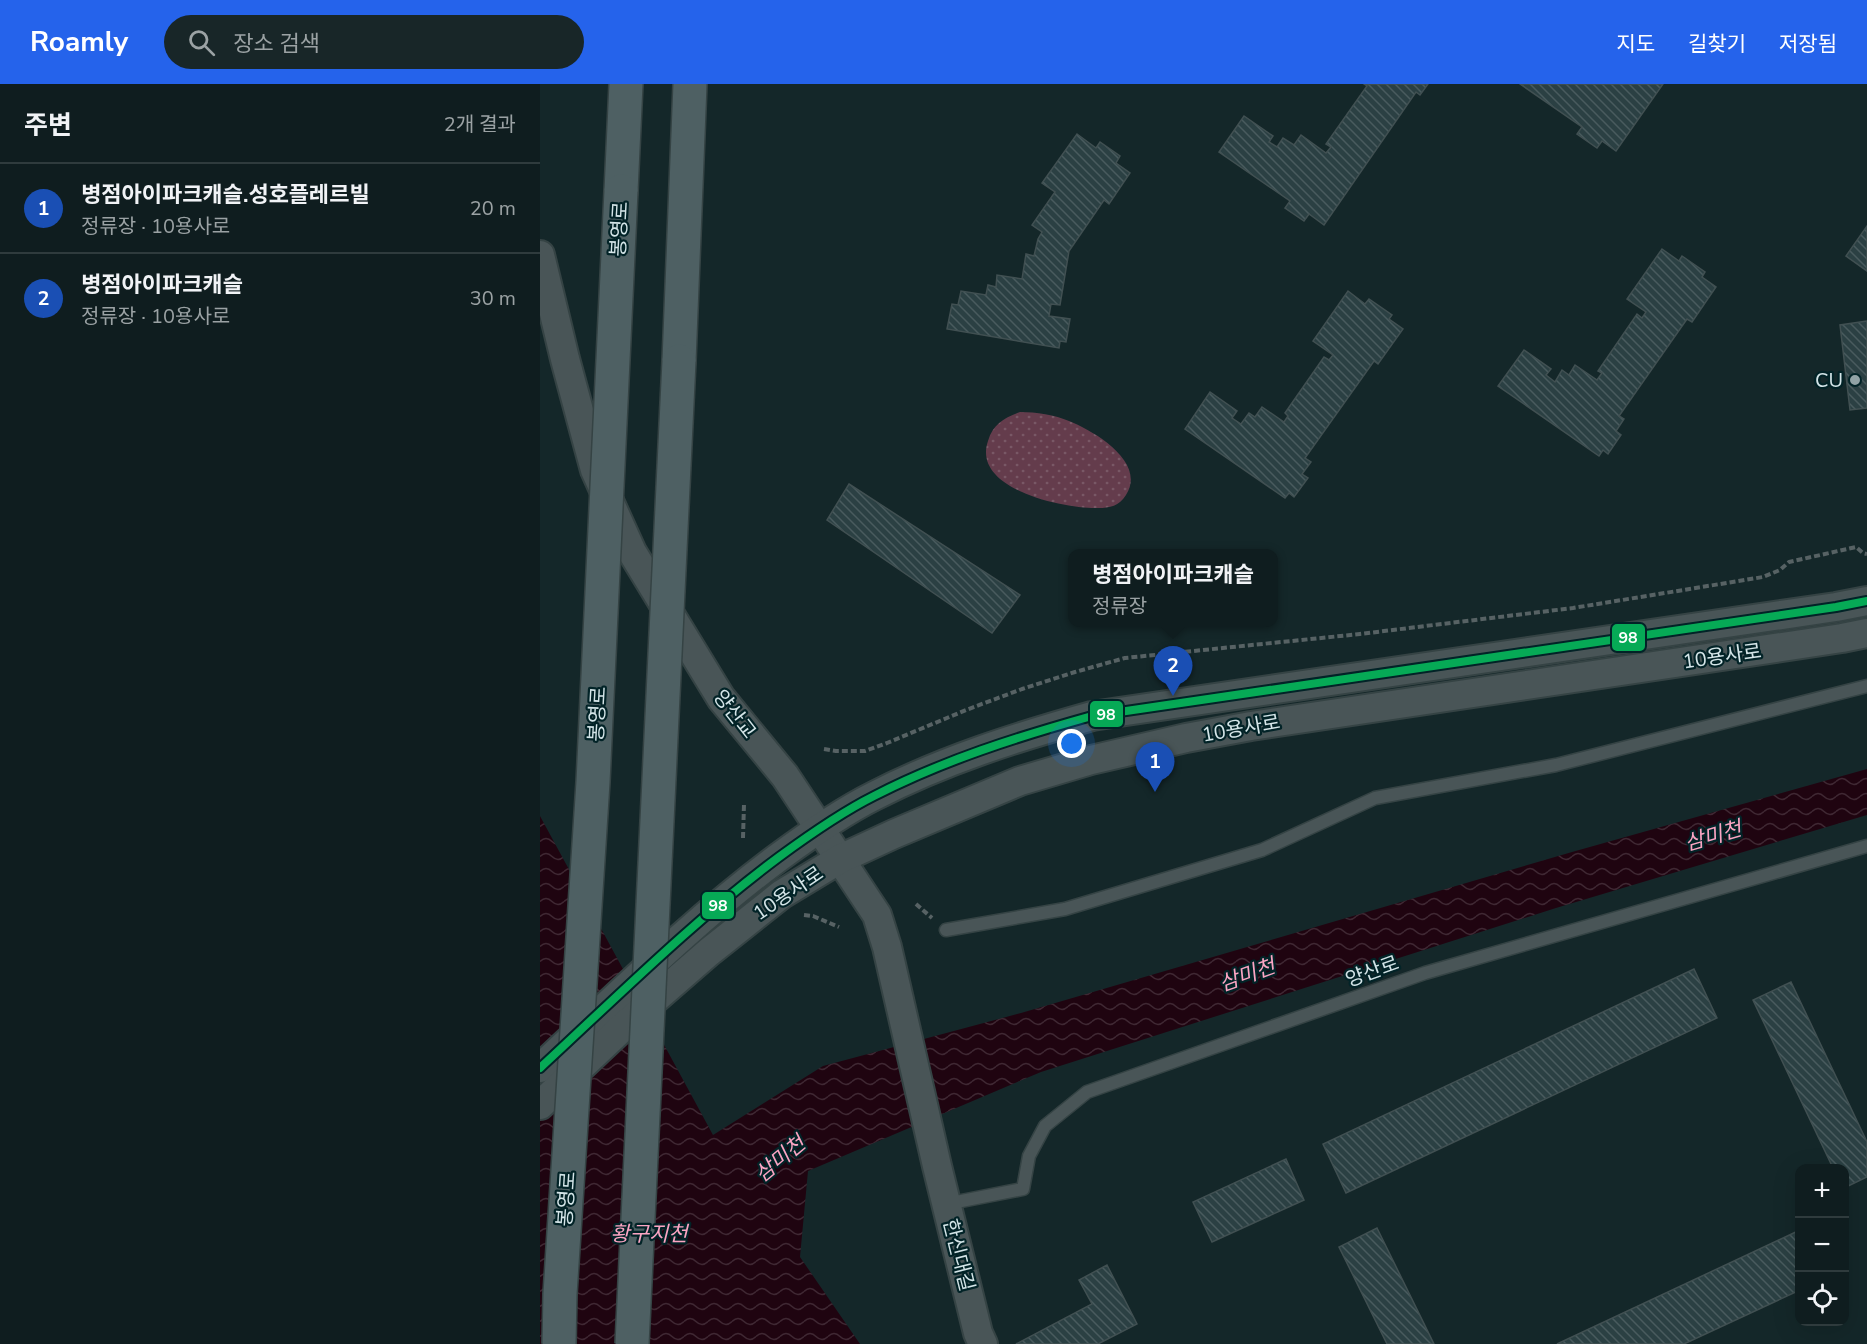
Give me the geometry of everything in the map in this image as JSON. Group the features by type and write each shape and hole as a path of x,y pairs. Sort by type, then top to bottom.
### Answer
{"highway":[{"name":"봉영로","path":"559,1344 560,1294 594,782 626,84"},
{"path":"632,1344 690,84"}],"street":[{"name":"양산교","path":"540,255 595,470 632,552 721,698 785,776 877,915 887,947 937,1166"},
{"name":"10용사로","path":"540,1068 693,925 820,827 874,796 956,759 1010,739 1092,716 1836,608 1867,601"},
{"name":"10용사로","path":"540,1105 625,1025 782,894 840,859 1020,781 1091,760 1251,726 1867,633"},
{"path":"956,759 948,783 958,793 973,801"},
{"name":"한신대길","path":"937,1166 978,1333 983,1344"}],"lane":[{"path":"946,930 1065,909 1262,850 1376,798 1556,765 1867,686"},
{"name":"양산로","path":"946,1204 1023,1189 1029,1156 1045,1126 1087,1092 1425,973 1867,846"}],"path":[{"path":"824,749 865,751 1022,689 1125,658 1360,634 1573,608 1763,577 1780,570 1790,562 1856,547 1867,555"},
{"path":"743,838 744,804"},
{"path":"797,915 813,915 839,927"}],"shaded area":[{"path":"1020,412 1045,414 1069,421 1091,432 1115,449 1124,460 1131,483 1123,499 1110,507 1065,505 1025,493 1007,484 994,472 987,458 988,441 1000,422"}],"water":[{"path":"1867,769 1867,815 1556,908 1041,1072 808,1171 800,1257 860,1344 540,1344 540,816 713,1135 823,1066 1021,1013 1572,852"}],"building":[{"path":"1364,84 1428,84 1420,95 1416,92 1324,225 1309,214 1304,221 1285,208 1290,201 1219,152 1244,116 1273,136 1269,142 1277,147 1283,138 1294,145 1301,135 1326,153 1331,147 1326,144 1367,86"},
{"path":"1520,84 1663,84 1616,151 1602,141 1597,148 1577,134 1582,127"},
{"path":"1077,134 1096,148 1100,142 1120,156 1116,163 1130,173 1109,204 1104,200 1069,251 1060,305 1051,304 1049,316 1070,319 1066,342 1060,341 1059,348 947,329 952,304 958,305 961,291 986,295 988,285 996,287 997,275 1022,279 1026,254 1034,256 1042,232 1032,225 1055,192 1042,183"},
{"path":"1867,226 1867,271 1846,256"},
{"path":"1662,249 1679,261 1682,256 1705,272 1702,277 1716,287 1692,322 1687,319 1619,416 1624,419 1616,431 1621,435 1608,454 1603,450 1599,456 1498,386 1524,350 1551,369 1546,375 1555,382 1562,370 1569,375 1575,365 1597,380 1602,373 1598,371 1637,314 1642,318 1646,312 1627,299"},
{"path":"1348,291 1365,304 1369,299 1392,315 1389,319 1403,329 1378,364 1374,361 1305,458 1311,462 1302,474 1308,478 1294,497 1289,493 1285,498 1185,429 1210,392 1237,411 1232,418 1241,424 1249,413 1255,417 1262,407 1284,422 1288,416 1285,413 1324,357 1329,360 1333,355 1313,341"},
{"path":"1867,321 1867,408 1850,410 1840,325"},
{"path":"849,484 1020,595 992,633 827,520"},
{"path":"1694,969 1717,1018 1346,1193 1323,1144"},
{"path":"1791,982 1867,1142 1867,1177 1849,1186 1849,1164 1831,1164 1753,1000"},
{"path":"1286,1159 1304,1200 1212,1242 1193,1202"},
{"path":"1377,1228 1434,1344 1387,1344 1339,1247"},
{"path":"1795,1232 1795,1292 1684,1344 1557,1344"},
{"path":"1107,1265 1137,1324 1098,1344 1016,1344 1092,1304 1079,1280"}],"transit line":[{"name":"98","path":"540,1068 686,933 747,881 790,849 837,817 874,796 927,771 981,750 1092,716 1867,601"}],"place":[{"name":"CU","path":"1855,380"},
{"name":"병점아이파크캐슬","path":"1173,696"},
{"name":"병점아이파크캐슬.성호플레르빌","path":"1155,792"}],"water label":[{"name":"삼미천","path":"1713,836"},
{"name":"삼미천","path":"1247,975"},
{"name":"삼미천","path":"780,1159"},
{"name":"황구지천","path":"649,1234"}]}
